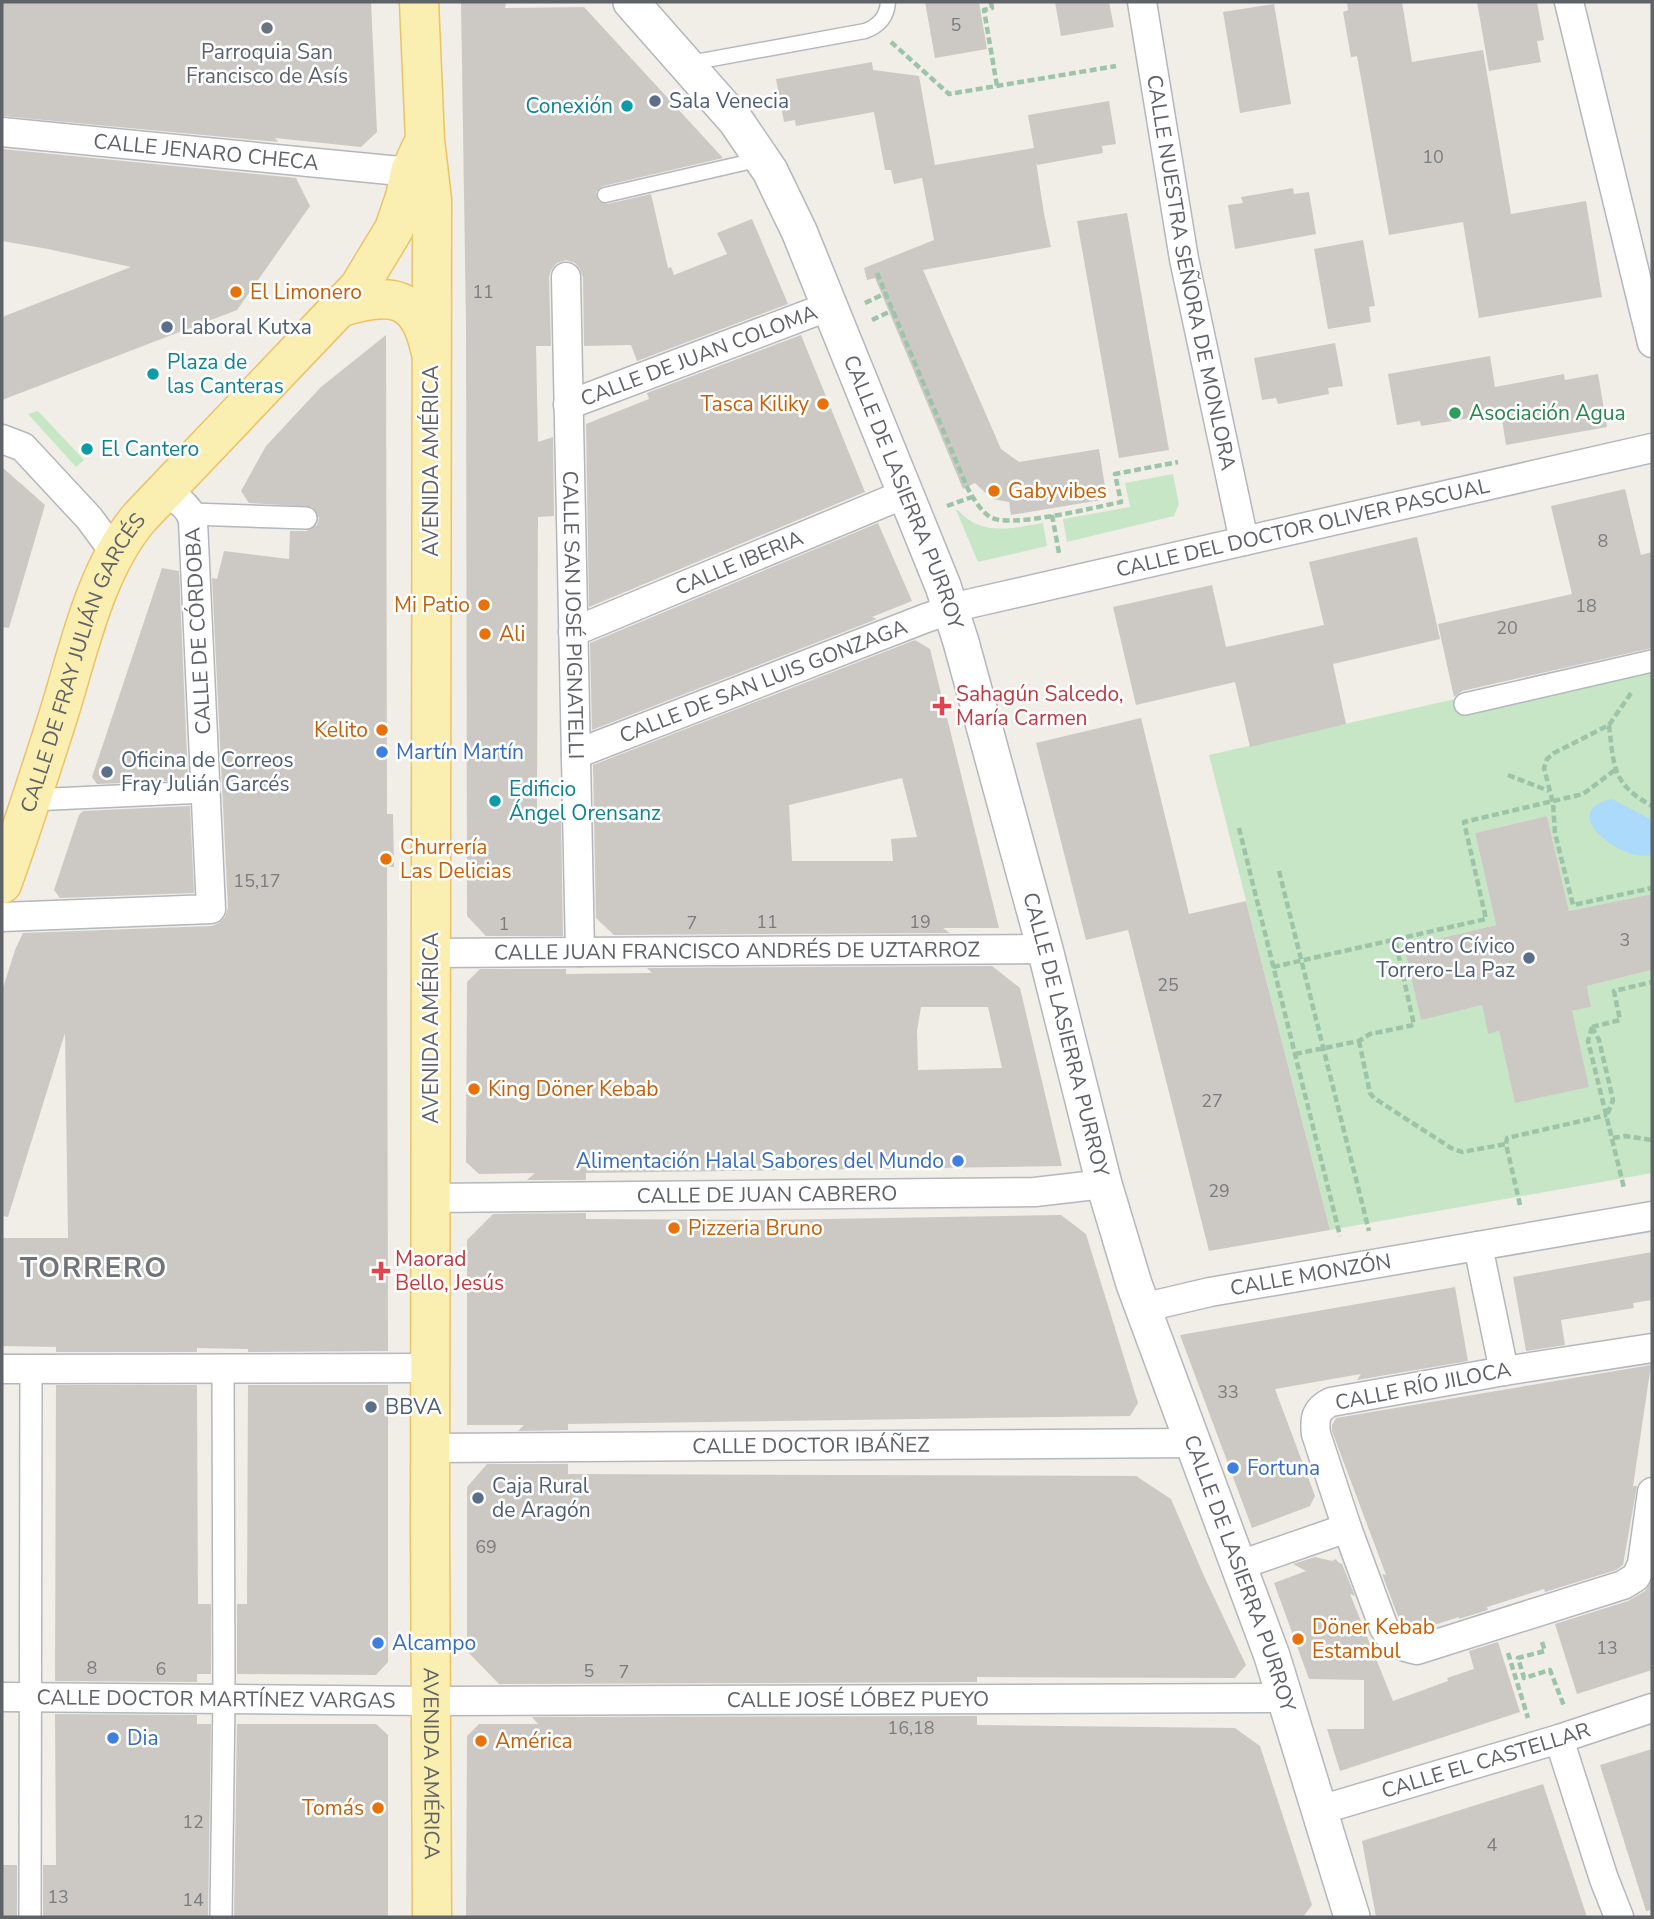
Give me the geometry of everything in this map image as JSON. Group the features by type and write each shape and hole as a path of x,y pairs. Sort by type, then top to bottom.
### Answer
{"main road":[{"name":"AVENIDA AMÉRICA","path":"419,2 417,156 432,200 432,1917"},
{"path":"178,502 342,307 374,265 400,212 417,156"},
{"path":"342,307 371,299 388,299 407,305 420,318 432,354"},
{"name":"CALLE DE FRAY JULIÁN GARCÉS","path":"2,884 18,823 82,638 115,553 131,528 178,502"}],"street":[{"name":"CALLE DE LASIERRA PURROY","path":"631,2 736,121 762,158 845,306 907,493 952,609 1045,949 1104,1184 1142,1308 1240,1565 1286,1698 1352,1917"},
{"name":"CALLE NUESTRA SEÑORA DE MONLORA","path":"1142,2 1184,259 1244,541"},
{"path":"1569,2 1652,343"},
{"name":"CALLE JENARO CHECA","path":"2,132 417,156"},
{"name":"CALLE SAN JOSÉ PIGNATELLI","path":"566,277 580,952"},
{"name":"CALLE DE JUAN COLOMA","path":"568,405 845,306"},
{"path":"2,439 23,447 89,518 115,553"},
{"name":"CALLE DEL DOCTOR OLIVER PASCUAL","path":"952,609 1652,448"},
{"name":"CALLE IBERIA","path":"573,632 907,493"},
{"path":"178,502 306,518"},
{"name":"CALLE DE CÓRDOBA","path":"2,917 211,909 205,792 178,502"},
{"name":"CALLE DE SAN LUIS GONZAGA","path":"576,754 952,609"},
{"path":"1465,704 1652,661"},
{"path":"18,823 205,792"},
{"name":"CALLE JUAN FRANCISCO ANDRÉS DE UZTARROZ","path":"431,953 1045,949"},
{"name":"CALLE DE JUAN CABRERO","path":"431,1198 1035,1192 1104,1184"},
{"name":"CALLE MONZÓN","path":"1142,1308 1210,1292 1652,1216"},
{"path":"1478,1246 1504,1371"},
{"name":"CALLE RÍO JILOCA","path":"1652,1348 1331,1402 1321,1407 1314,1420 1315,1434 1384,1628 1391,1640 1403,1648 1417,1650 1623,1585 1636,1577 1642,1564 1652,1492"},
{"path":"2,1369 431,1368"},
{"path":"30,1917 31,1369"},
{"path":"221,1917 224,1699 223,1369"},
{"name":"CALLE DOCTOR IBÁÑEZ","path":"431,1448 1192,1443"},
{"path":"1240,1565 1347,1528"},
{"name":"CALLE DOCTOR MARTÍNEZ VARGAS","path":"2,1696 430,1701"},
{"name":"CALLE JOSÉ LÓBEZ PUEYO","path":"430,1701 1286,1698"},
{"name":"CALLE EL CASTELLAR","path":"1320,1810 1559,1740 1652,1708"},
{"path":"1559,1740 1619,1917"}],"lane":[{"path":"685,64 875,28 887,11 888,2"},
{"path":"605,195 762,158"}],"path":[{"path":"991,2 992,8 984,10 997,86"},
{"path":"875,28 949,94 1116,66"},
{"path":"877,272 972,496 991,518 1011,522 1121,502 1115,474 1178,462"},
{"path":"845,306 886,293"},
{"path":"868,322 893,310"},
{"path":"944,508 972,496"},
{"path":"1052,515 1059,554"},
{"path":"1635,687 1609,725 1554,753 1547,759 1544,768 1553,803 1555,833 1573,905 1652,888"},
{"path":"1609,725 1615,770 1632,795 1652,806"},
{"path":"1273,968 1486,919 1464,822 1583,794 1615,770"},
{"path":"1508,775 1550,792"},
{"path":"1239,828 1340,1236"},
{"path":"1279,872 1369,1231"},
{"path":"1294,1054 1359,1041 1370,1034 1414,1025 1395,939"},
{"path":"1592,1027 1620,1020 1614,991 1652,982"},
{"path":"1592,1027 1600,1040 1613,1100 1607,1115"},
{"path":"1592,1027 1588,1041 1624,1188"},
{"path":"1359,1041 1370,1093 1374,1098 1451,1148 1462,1152 1506,1144"},
{"path":"1520,1205 1506,1144 1509,1136 1607,1115"},
{"path":"1613,1138 1625,1136 1652,1140"},
{"path":"1533,1613 1545,1651 1518,1658 1524,1678 1550,1670 1564,1707"},
{"path":"1499,1624 1529,1719"},
{"path":"1514,1670 1521,1668"}],"green space":[{"path":"38,411 84,460 76,467 28,414"},
{"path":"1173,474 1179,504 1174,516 1067,542 1063,519 1130,507 1125,483"},
{"path":"956,510 967,519 987,527 1009,528 1043,523 1047,546 978,562"},
{"path":"1652,670 1652,894 1569,911 1547,816 1475,833 1496,925 1404,947 1421,1019 1482,1005 1488,1033 1499,1031 1515,1102 1572,1011 1591,1007 1587,986 1652,970 1652,1173 1330,1230 1209,755 1455,699 1459,714"}],"water":[{"path":"1612,799 1652,820 1652,855 1625,852 1603,838 1595,829 1590,820 1590,812 1597,804"}],"building":[{"path":"2,2 371,2 377,132 361,147 275,138 278,142 2,116"},
{"path":"461,2 506,2 505,8 584,7 723,158 603,186 596,192 598,201 607,204 651,194 668,268 671,267 674,275 727,254 717,233 752,219 788,304 637,361 631,345 584,346 583,277 580,269 575,263 566,260 557,263 551,270 551,346 536,346 538,442 553,437 554,516 538,517 537,817 561,817 563,936 486,936 467,916 466,324"},
{"path":"925,2 979,2 987,49 935,58"},
{"path":"1055,2 1109,2 1114,27 1061,36"},
{"path":"1347,2 1402,2 1412,62 1483,50 1511,214 1586,201 1602,297 1479,318 1463,222 1389,235 1357,56 1351,57 1343,12 1348,10"},
{"path":"1477,2 1537,2 1544,40 1537,41 1541,62 1489,71"},
{"path":"1274,4 1291,104 1240,113 1223,12"},
{"path":"872,62 873,70 919,76 935,165 1034,148 1028,115 1109,101 1116,144 1102,146 1103,153 1037,165 1036,161 1051,247 923,270 1001,449 1019,462 1099,449 1107,499 1011,515 1009,502 992,499 975,483 963,489 875,278 867,280 864,268 934,240 922,178 894,184 891,170 885,170 874,112 796,126 795,120 784,122 776,79"},
{"path":"2,149 296,178 310,206 237,310 2,400 2,317 131,267 2,241"},
{"path":"1293,188 1294,194 1309,192 1316,234 1235,249 1228,205 1243,203 1241,197"},
{"path":"1127,213 1169,450 1119,458 1077,221"},
{"path":"1363,240 1375,306 1369,307 1371,322 1328,329 1314,249"},
{"path":"386,335 387,814 393,814 394,867 387,867 388,1351 248,1352 248,1349 197,1348 197,1352 56,1352 56,1347 2,1346 2,1238 68,1238 65,1033 8,1217 2,1216 2,991 15,950 23,933 212,926 225,917 228,908 212,578 217,579 224,551 289,559 290,531 306,531 317,525 319,518 312,507 249,503 241,491 266,446 321,387"},
{"path":"801,335 865,492 589,607 586,424 649,399 647,393"},
{"path":"1335,343 1343,386 1328,388 1329,394 1278,404 1276,398 1262,400 1254,358"},
{"path":"1490,356 1495,387 1564,374 1565,380 1598,374 1607,427 1506,445 1501,413 1421,426 1420,421 1397,425 1388,374"},
{"path":"2,467 45,505 9,628 2,627"},
{"path":"1625,489 1641,555 1652,552 1652,648 1462,691 1454,697 1438,624 1572,594 1551,506"},
{"path":"878,523 912,601 872,617 877,619 592,730 590,643"},
{"path":"1417,537 1440,639 1333,664 1346,724 1250,747 1235,682 1136,705 1113,607 1212,585 1226,647 1324,625 1309,562"},
{"path":"162,568 179,571 188,780 97,784 92,777"},
{"path":"915,640 930,649 999,928 943,928 950,933 614,935 596,918 593,765","holes":["902,778 917,837 891,839 893,861 792,861 789,805"]},
{"path":"1141,718 1189,914 1246,901 1330,1230 1209,1251 1128,930 1086,940 1036,743"},
{"path":"190,806 194,893 60,898 54,890 79,815 83,811"},
{"name":"Centro Cívico Torrero-La Paz","path":"1547,816 1569,911 1652,894 1652,970 1587,986 1591,1007 1572,1011 1589,1087 1515,1103 1499,1031 1488,1034 1482,1005 1421,1020 1404,947 1496,925 1475,833"},
{"path":"992,966 1020,988 1062,1166 586,1173 586,1180 527,1180 535,1173 479,1174 466,1162 467,982 480,969 566,969 566,974 652,973 647,968","holes":["921,1007 988,1007 1002,1068 918,1070 917,1031"]},
{"path":"586,1213 586,1219 767,1220 1061,1215 1086,1234 1138,1403 1130,1416 568,1424 568,1430 518,1431 524,1425 467,1425 467,1240 493,1214"},
{"path":"1652,1252 1652,1300 1633,1303 1634,1308 1561,1320 1565,1345 1526,1351 1513,1277"},
{"path":"1455,1287 1468,1361 1357,1380 1361,1374 1275,1389 1315,1496 1310,1506 1252,1528 1180,1335"},
{"path":"1651,1365 1633,1486 1637,1486 1623,1565 1616,1570 1545,1592 1544,1589 1487,1607 1488,1610 1418,1630 1399,1619 1382,1574 1386,1575 1332,1431 1336,1418"},
{"path":"56,1385 197,1385 198,1604 211,1604 211,1674 197,1674 197,1682 55,1681"},
{"path":"248,1385 388,1385 388,1662 376,1675 237,1674 237,1604 247,1604"},
{"path":"487,1464 568,1464 568,1474 1136,1476 1171,1499 1246,1665 1235,1678 977,1677 977,1682 499,1684 467,1651 467,1487"},
{"path":"1315,1557 1332,1561 1336,1559 1342,1564 1355,1596 1350,1594 1393,1701 1474,1669 1469,1651 1498,1642 1520,1712 1340,1771 1327,1729 1364,1729 1364,1680 1309,1679 1274,1583 1306,1571 1293,1564"},
{"path":"1652,1581 1652,1670 1577,1694 1555,1624 1628,1601 1645,1591"},
{"path":"55,1714 197,1715 197,1724 211,1724 208,1917 43,1917 43,1865 56,1865"},
{"path":"977,1716 977,1725 1235,1728 1260,1746 1312,1905 1303,1917 466,1917 467,1736 479,1724 538,1724 532,1717"},
{"path":"237,1724 376,1724 388,1735 388,1917 234,1917"},
{"path":"1652,1749 1652,1910 1646,1911 1600,1765"},
{"path":"1543,1784 1587,1917 1376,1917 1362,1841"},
{"path":"2,1865 17,1865 17,1917 2,1917"}],"place":[{"name":"Parroquia San Francisco de Asís","path":"267,28"},
{"name":"Sala Venecia","path":"655,101"},
{"name":"Conexión","path":"627,106"},
{"name":"El Limonero","path":"236,292"},
{"name":"Laboral Kutxa","path":"167,327"},
{"name":"Plaza de las Canteras","path":"153,374"},
{"name":"Tasca Kiliky","path":"823,404"},
{"name":"Asociación Agua","path":"1455,413"},
{"name":"El Cantero","path":"87,449"},
{"name":"Gabyvibes","path":"994,491"},
{"name":"Mi Patio","path":"484,605"},
{"name":"Ali","path":"485,634"},
{"name":"Sahagún Salcedo, María Carmen","path":"942,706"},
{"name":"Kelito","path":"382,730"},
{"name":"Martín Martín","path":"382,752"},
{"name":"Oficina de Correos Fray Julián Garcés","path":"107,772"},
{"name":"Edificio Ángel Orensanz","path":"495,801"},
{"name":"Churrería Las Delicias","path":"386,859"},
{"name":"Centro Cívico Torrero-La Paz","path":"1529,958"},
{"name":"King Döner Kebab","path":"474,1089"},
{"name":"Alimentación Halal Sabores del Mundo","path":"958,1161"},
{"name":"Pizzeria Bruno","path":"674,1228"},
{"name":"Maorad Bello, Jesús","path":"381,1271"},
{"name":"BBVA","path":"371,1407"},
{"name":"Fortuna","path":"1233,1468"},
{"name":"Caja Rural de Aragón","path":"478,1498"},
{"name":"Döner Kebab Estambul","path":"1298,1639"},
{"name":"Alcampo","path":"378,1643"},
{"name":"Dia","path":"113,1738"},
{"name":"América","path":"481,1741"},
{"name":"Tomás","path":"378,1808"}],"district":[{"name":"TORRERO","path":"94,1268"}]}
